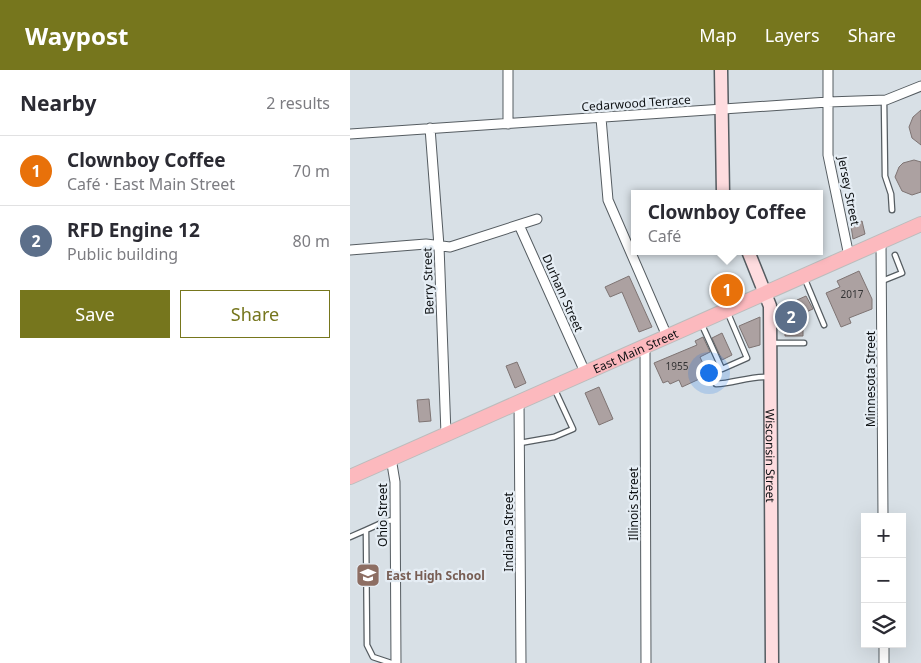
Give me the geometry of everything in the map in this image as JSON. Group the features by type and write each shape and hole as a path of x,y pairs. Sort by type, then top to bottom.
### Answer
{"main road":[{"name":"East Main Street","path":"350,477 921,224"}],"street":[{"path":"508,70 508,124"},
{"path":"722,70 723,190"},
{"name":"Jersey Street","path":"828,70 828,155 849,256"},
{"name":"Cedarwood Terrace","path":"350,134 828,102 884,100 921,86"},
{"path":"601,118 608,200 631,253"},
{"name":"Berry Street","path":"430,128 439,246 446,434"},
{"path":"350,250 426,244 456,246 537,219"},
{"name":"Durham Street","path":"519,225 585,372"},
{"name":"Minnesota Street","path":"881,242 883,513"},
{"path":"632,255 667,336"},
{"name":"Wisconsin Street","path":"750,255 770,306 772,663"},
{"name":"Illinois Street","path":"645,346 646,663"},
{"name":"Indiana Street","path":"519,401 521,663"},
{"name":"Ohio Street","path":"391,458 394,475 396,663"},
{"path":"884,648 884,663"}],"lane":[{"path":"884,100 885,176 892,210"},
{"path":"882,281 902,273 895,256"},
{"path":"804,276 824,325"},
{"path":"700,322 722,369 747,358 726,310"},
{"path":"770,343 804,343"},
{"path":"716,384 738,383 758,376 771,376"},
{"path":"520,443 554,437 573,429 553,386"},
{"path":"350,537 386,521 395,520"},
{"path":"366,530 367,645 373,658 391,663"}],"building":[{"path":"921,110 921,145 912,138 909,127 913,117"},
{"path":"914,160 921,162 921,192 912,195 902,191 895,177 903,163"},
{"path":"862,221 865,234 853,239 851,226"},
{"path":"859,271 872,299 872,309 849,318 851,323 841,327 826,293 840,287 837,281"},
{"path":"629,276 652,327 639,332 622,292 610,297 605,287"},
{"path":"806,296 813,309 783,322 783,310 800,308 797,300"},
{"path":"760,317 760,345 749,348 739,326"},
{"path":"785,324 803,324 803,336 785,336"},
{"path":"722,333 732,355 722,360 712,338"},
{"path":"703,337 710,352 700,357 708,375 682,387 679,380 670,384 668,381 663,383 654,363 697,345 695,341"},
{"path":"517,362 526,383 515,388 506,366"},
{"path":"599,387 613,419 599,425 585,393"},
{"path":"429,399 431,421 419,422 417,400"}],"place":[{"name":"Clownboy Coffee","path":"727,290"},
{"name":"RFD Engine 12","path":"791,317"},
{"name":"East High School","path":"368,575"}]}
